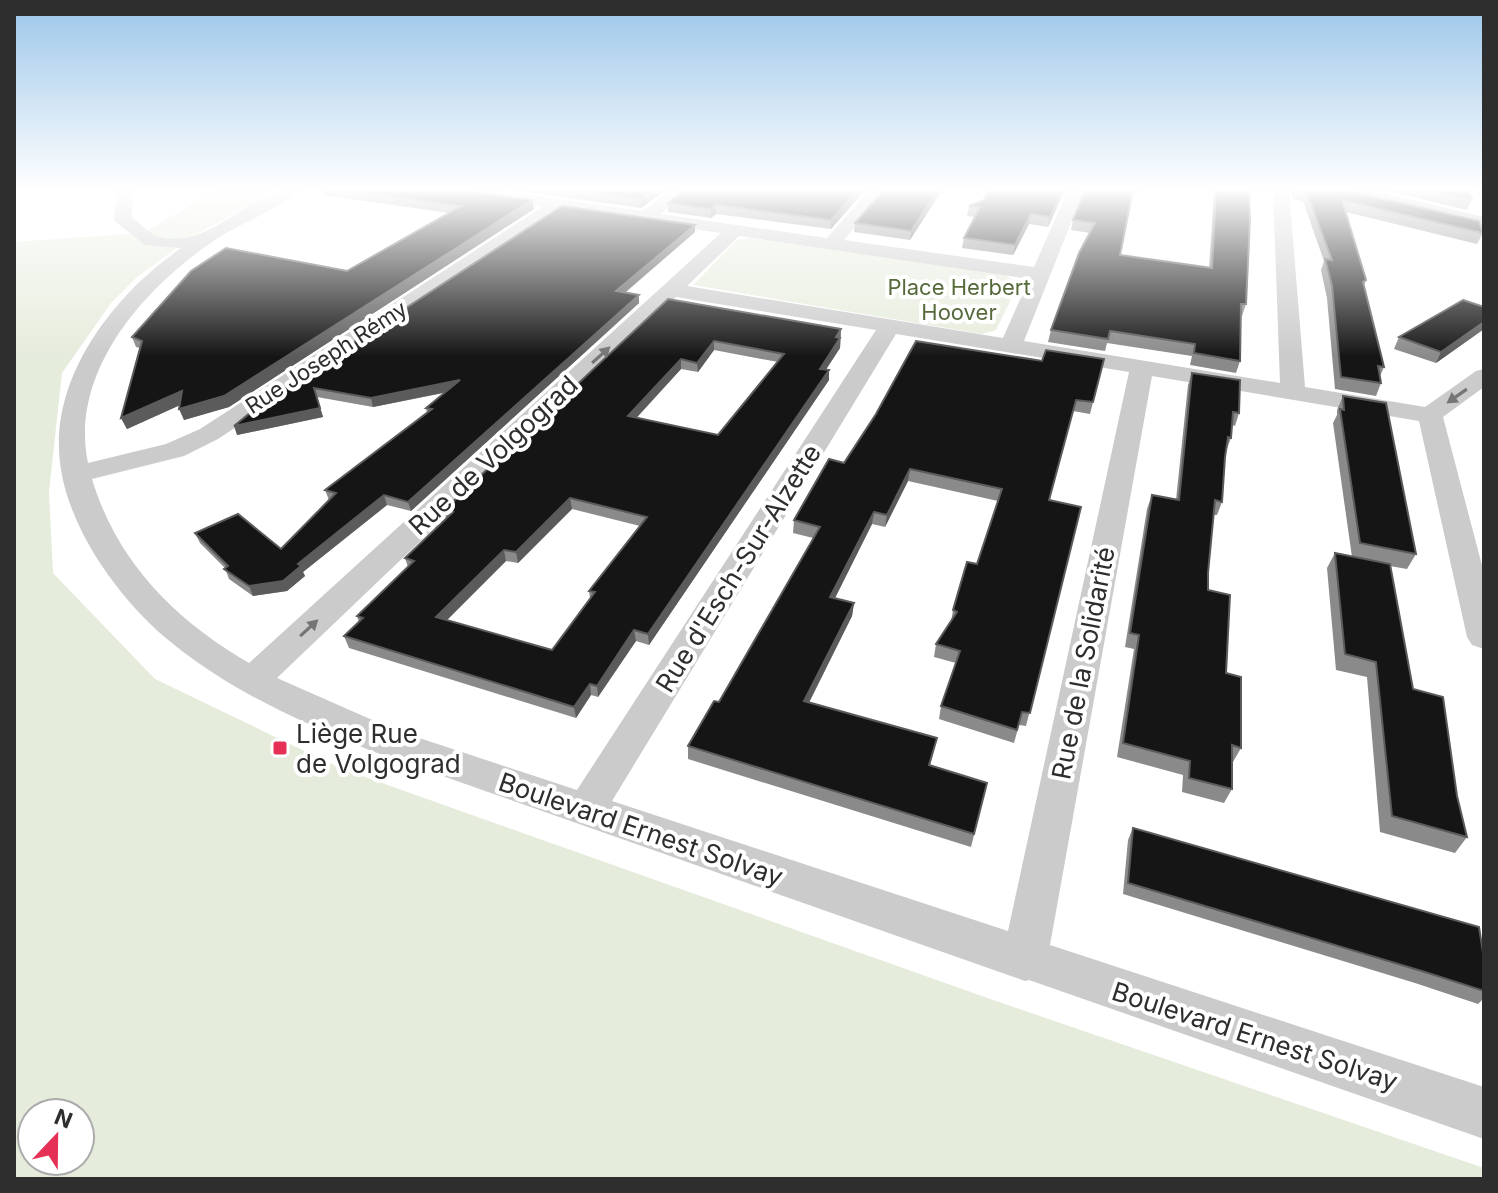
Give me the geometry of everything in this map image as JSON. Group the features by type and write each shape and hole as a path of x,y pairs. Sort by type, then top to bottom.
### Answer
{"street":[{"name":"Boulevard Ernest Solvay","path":"197,246 127,306 95,352 76,404 71,445 91,522 134,588 159,614 202,649 252,681 307,710 382,740 1484,1113"},
{"name":"Rue Joseph Rémy","path":"77,474 175,450 209,434 496,246"},
{"name":"Rue de Volgograd","path":"252,681 719,246"},
{"path":"843,246 1039,274"},
{"path":"1011,346 1051,246"},
{"path":"1284,246 1293,392"},
{"path":"672,290 1430,415 1484,376"},
{"name":"Rue d'Esch-Sur-Alzette","path":"586,810 889,327"},
{"name":"Rue de la Solidarité","path":"1025,960 1142,367"},
{"path":"1430,415 1484,637"}],"green space":[{"path":"14,246 180,246 137,277 111,303 62,373 49,492 53,573 155,679 340,768 996,1001 1484,1168 1484,1179 14,1179"},
{"name":"Place Herbert Hoover","path":"731,246 803,246 1003,274 1019,283 996,330 982,334 693,285"}],"building":[{"path":"391,246 460,246 224,396 179,409 182,391 121,418 142,341 132,337 191,271 226,248 347,271"},
{"path":"501,246 670,246 616,291 639,295 408,502 384,495 298,564 301,566 283,581 249,586 224,569 228,566 195,533 238,514 281,549 336,493 325,490 432,409 426,408 460,380 371,398 314,388 320,408 234,426 271,396"},
{"path":"1083,246 1122,246 1120,255 1212,268 1213,246 1249,246 1246,304 1241,304 1240,361 1194,353 1195,344 1110,331 1108,339 1051,330"},
{"path":"1327,246 1356,246 1384,367 1378,366 1381,383 1341,377 1332,286 1325,259 1332,260"},
{"path":"668,299 841,329 836,337 840,338 820,369 829,370 648,634 634,630 597,686 590,684 574,707 344,636 363,618 357,616 414,561 405,558 453,512 444,510","holes":["714,341 784,354 718,435 628,416 681,359 697,363","570,498 647,517 589,591 595,592 552,650 436,617 504,550 516,552"]},
{"path":"1463,300 1484,307 1484,322 1441,352 1399,337"},
{"path":"916,341 1042,361 1046,350 1104,359 1093,402 1076,400 1049,500 1081,507 1030,713 1022,712 1017,730 941,706 960,651 936,644 957,612 953,610 967,562 977,564 1002,489 910,469 887,515 874,512 830,597 854,603 804,701 937,738 929,765 987,783 974,834 688,746 714,701 719,702 820,527 794,520 829,459 844,463 876,414"},
{"path":"1192,373 1240,380 1239,413 1233,412 1231,438 1228,437 1222,502 1215,500 1208,573 1208,590 1230,595 1226,673 1241,677 1241,748 1232,745 1232,789 1189,778 1190,761 1123,743 1139,635 1130,633 1152,495 1179,500"},
{"path":"1343,396 1386,403 1416,554 1360,543 1340,409 1344,410"},
{"path":"1335,553 1390,564 1413,689 1443,697 1457,796 1467,837 1392,816 1376,662 1345,654"},
{"path":"1133,828 1479,927 1484,959 1484,991 1128,883"}],"place":[{"name":"Liège Rue de Volgograd","path":"280,748"}]}
